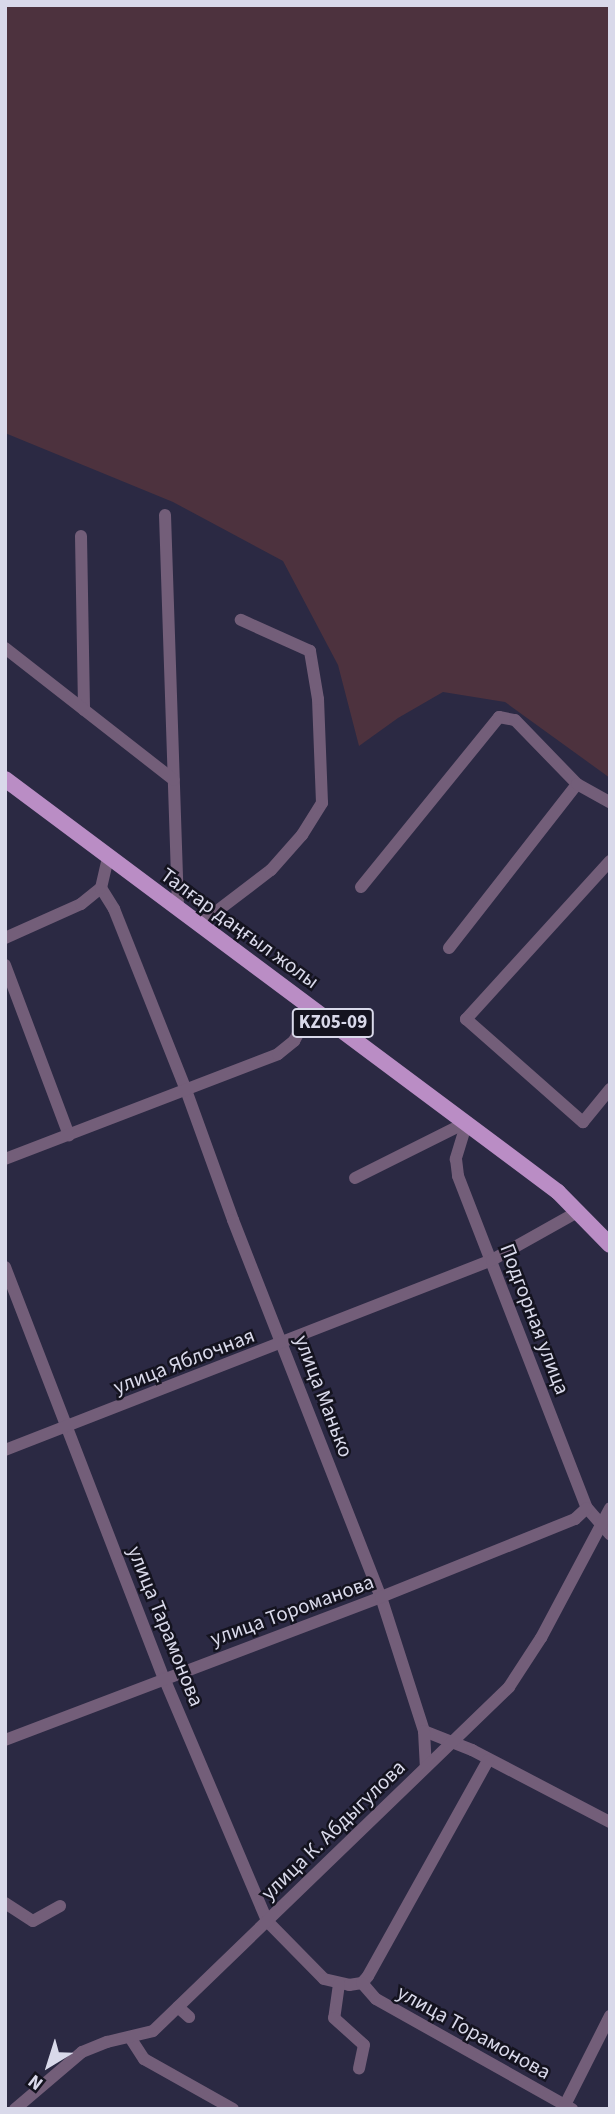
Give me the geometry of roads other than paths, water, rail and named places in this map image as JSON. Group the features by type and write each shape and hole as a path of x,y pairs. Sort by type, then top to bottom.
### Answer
{"main road":[{"name":"Талғар даңғыл жолы","path":"5,779 467,1122 579,1211 610,1245"}],"street":[{"path":"165,515 178,908"},
{"path":"81,536 84,710"},
{"path":"200,924 271,870 302,835 322,803 318,699 310,651 241,620"},
{"path":"5,648 174,780"},
{"path":"361,887 499,717 515,720 577,785 610,802"},
{"path":"449,948 577,785"},
{"path":"5,938 67,912 101,888 108,857"},
{"path":"610,861 466,1019 583,1122 610,1089"},
{"name":"улица Манько","path":"101,888 114,909 186,1090 233,1220 381,1597 424,1731 426,1767"},
{"path":"5,965 69,1135"},
{"path":"5,1159 288,1048 300,1033 313,1008"},
{"path":"355,1178 467,1122"},
{"name":"Подгорная улица","path":"467,1122 456,1167 587,1507 605,1529"},
{"name":"улица Яблочная","path":"5,1450 283,1344 492,1260 579,1211"},
{"name":"улица Тарамонова","path":"5,1267 164,1678 267,1921 324,1979 338,1984"},
{"name":"улица Тороманова","path":"5,1740 381,1597 575,1519 587,1507"},
{"name":"улица К. Абдыгулова","path":"15,2109 82,2052 107,2042 131,2039 153,2031 452,1742 515,1677 605,1529 610,1508"},
{"path":"424,1731 488,1759 610,1822"},
{"path":"359,2068 364,2045 334,2018 338,1984 362,1983 378,1962 488,1759"},
{"path":"5,1903 33,1921 60,1906"},
{"name":"улица Торамонова","path":"362,1983 376,1999 568,2107"},
{"path":"178,2007 189,2017"},
{"path":"568,2107 610,2016"},
{"path":"131,2039 144,2059 233,2109"}]}
